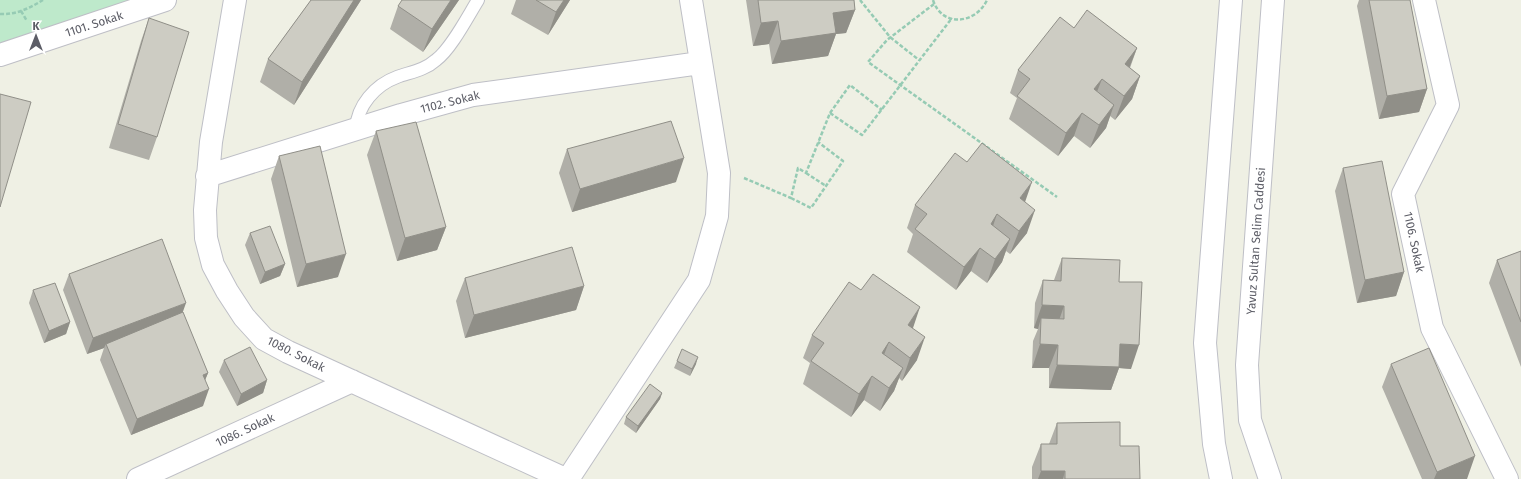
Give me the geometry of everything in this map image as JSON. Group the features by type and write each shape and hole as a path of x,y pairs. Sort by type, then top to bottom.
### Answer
{"street":[{"name":"1101. Sokak","path":"0,55 165,0"},
{"name":"1080. Sokak","path":"235,0 211,142 205,210 206,238 213,265 227,291 244,317 264,339 288,352 566,479"},
{"path":"566,479 699,280 717,216 719,173 691,0"},
{"path":"1221,479 1214,444 1205,343 1231,0"},
{"name":"Yavuz Sultan Selim Caddesi","path":"1270,479 1250,420 1247,365 1273,0"},
{"name":"1106. Sokak","path":"1424,0 1448,105 1403,194 1432,328 1507,479"},
{"name":"1102. Sokak","path":"207,176 356,129 473,95 700,62"},
{"name":"1086. Sokak","path":"138,479 352,381"}],"lane":[{"path":"356,129 356,122 360,110 370,97 384,84 397,77 424,69 436,60 448,48 478,0"}],"path":[{"path":"0,14 7,14 31,8 43,0"},
{"path":"860,0 890,37 919,60"},
{"path":"933,0 934,4 940,11 952,18 966,19 975,16 982,9 987,0"},
{"path":"934,4 890,37 868,62 1057,197"},
{"path":"830,113 862,135 952,18"},
{"path":"806,172 830,113 850,85 882,110"},
{"path":"742,177 811,208 843,161 818,142"},
{"path":"791,198 798,168 826,186"}],"green space":[{"path":"0,0 129,0 0,45"}],"building":[{"path":"311,0 354,0 302,82 268,59"},
{"path":"402,0 451,0 432,29 398,6"},
{"path":"536,0 564,0 556,12"},
{"path":"758,0 854,0 855,10 833,13 836,33 781,41 778,21 761,23"},
{"path":"1369,0 1410,0 1427,89 1387,96"},
{"path":"1087,10 1137,48 1125,64 1140,76 1124,96 1102,79 1094,89 1114,105 1099,125 1082,113 1066,133 1017,96 1030,79 1018,70 1060,17 1074,28"},
{"path":"149,18 189,32 157,137 118,124"},
{"path":"0,94 31,102 0,207"},
{"path":"671,121 684,158 580,189 567,149"},
{"path":"416,122 446,227 405,238 376,131"},
{"path":"982,143 1032,182 1020,198 1035,210 1019,231 997,214 991,224 1010,239 995,259 980,248 964,267 915,229 927,214 915,205 955,153 967,162"},
{"path":"320,146 346,254 306,264 279,156"},
{"path":"1382,161 1404,272 1365,280 1343,168"},
{"path":"270,226 285,264 265,272 250,233"},
{"path":"162,239 186,303 93,338 69,274"},
{"path":"572,247 584,286 474,315 465,278"},
{"path":"1521,251 1521,322 1497,260"},
{"path":"1062,258 1120,260 1119,282 1142,282 1139,345 1120,344 1119,367 1057,365 1058,345 1040,344 1041,318 1064,319 1064,306 1042,305 1043,280 1061,281"},
{"path":"873,274 920,307 908,325 925,337 910,358 889,342 882,353 903,368 889,388 872,376 859,394 811,361 824,343 812,335 849,282 861,290"},
{"path":"55,283 70,322 49,331 33,290"},
{"path":"183,312 208,373 203,375 209,389 137,419 106,344"},
{"path":"250,347 267,380 241,394 224,360"},
{"path":"1429,348 1475,456 1437,472 1391,364"},
{"path":"682,349 698,357 692,369 677,361"},
{"path":"650,384 662,393 638,426 626,417"},
{"path":"1120,422 1120,446 1139,446 1140,479 1065,479 1065,471 1041,471 1041,444 1057,444 1057,423"}]}
